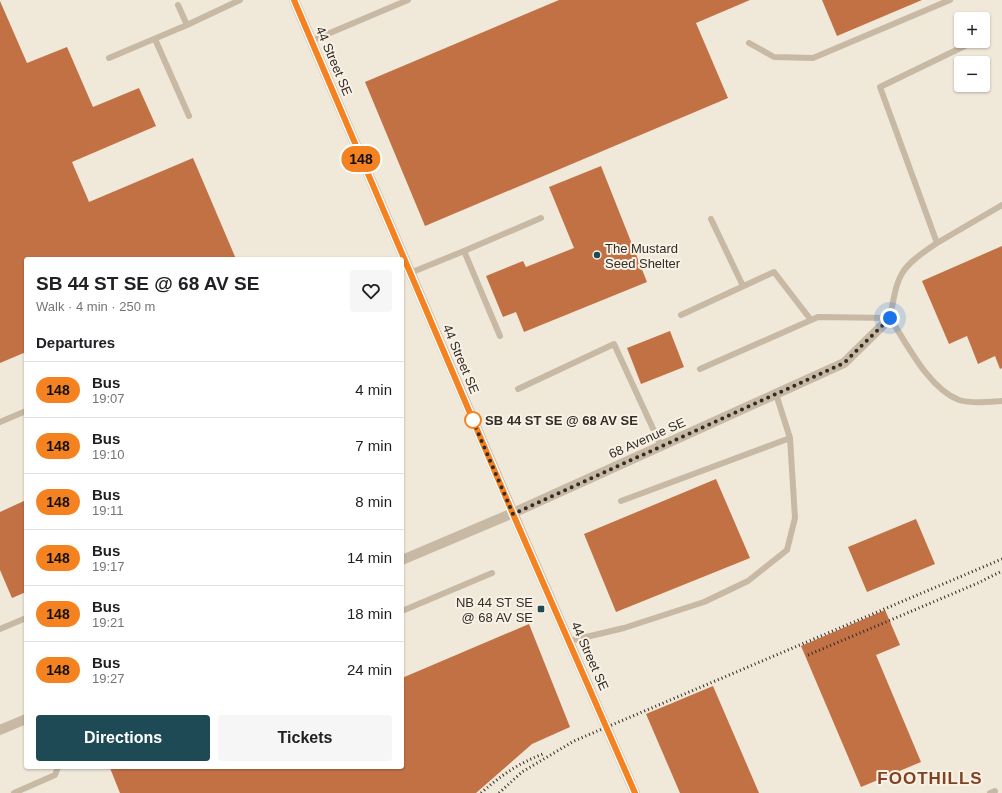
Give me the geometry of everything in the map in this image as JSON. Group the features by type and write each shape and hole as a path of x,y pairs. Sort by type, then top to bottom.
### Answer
{"street":[{"name":"44 Street SE","path":"294,0 403,257"},
{"name":"44 Street SE","path":"404,259 513,514 570,641 635,793"},
{"name":"68 Avenue SE","path":"404,559 513,514 844,363 890,318"},
{"path":"0,730 24,721"}],"lane":[{"path":"108,58 187,25 240,0"},
{"path":"311,41 408,0"},
{"path":"749,43 774,57 813,58 950,0"},
{"path":"178,5 187,25"},
{"path":"155,39 189,116"},
{"path":"937,243 880,87 961,48"},
{"path":"1002,205 916,257 904,270 897,282 890,318 924,370 947,394 960,400 985,403 1002,401"},
{"path":"410,273 541,218"},
{"path":"711,219 743,286"},
{"path":"464,251 500,336"},
{"path":"682,315 774,272 811,320"},
{"path":"700,369 818,317 890,318"},
{"path":"518,389 614,344 660,446"},
{"path":"570,641 624,628 704,602 748,580 787,550 796,518 790,438 776,394"},
{"path":"0,422 24,412"},
{"path":"621,501 790,438"},
{"path":"404,610 492,572"},
{"path":"0,630 24,619"},
{"path":"14,793 55,776 57,769"}],"building":[{"path":"559,0 750,0 696,23 728,98 425,226 365,82"},
{"path":"822,0 922,0 837,36"},
{"path":"0,1 27,63 67,47 93,107 139,88 156,126 72,162 89,202 193,158 235,257 24,257 24,353 0,363"},
{"name":"The Mustard Seed Shelter","path":"601,166 647,282 524,332 516,312 503,317 486,276 523,261 526,267 574,248 549,187"},
{"path":"1002,246 1002,368 1000,369 995,356 978,364 967,336 949,344 922,281"},
{"path":"670,331 684,367 641,384 627,348"},
{"path":"716,479 750,558 616,612 584,534"},
{"path":"24,501 24,593 12,598 0,570 0,512"},
{"path":"916,519 935,564 867,592 848,547"},
{"path":"885,610 900,645 876,655 921,762 861,787 801,646"},
{"path":"529,624 570,727 532,744 476,793 120,793 110,769 404,769 404,677"},
{"path":"713,686 759,793 680,793 646,714"}],"railway":[{"path":"499,793 522,772 574,741 1002,559"},
{"path":"808,655 978,583 1002,571"},
{"path":"481,793 510,770 543,754"}],"bus line":[{"name":"148","path":"294,0 403,257"},
{"name":"148","path":"404,259 513,514 608,727 635,793"}],"place":[{"name":"The Mustard Seed Shelter","path":"597,255"},
{"name":"SB 44 ST SE @ 68 AV SE","path":"473,420"},
{"name":"NB 44 ST SE @ 68 AV SE","path":"541,609"}],"district":[{"name":"FOOTHILLS","path":"930,778"}],"route":[{"path":"473,420 470,414 513,514 844,363 890,318"}]}
